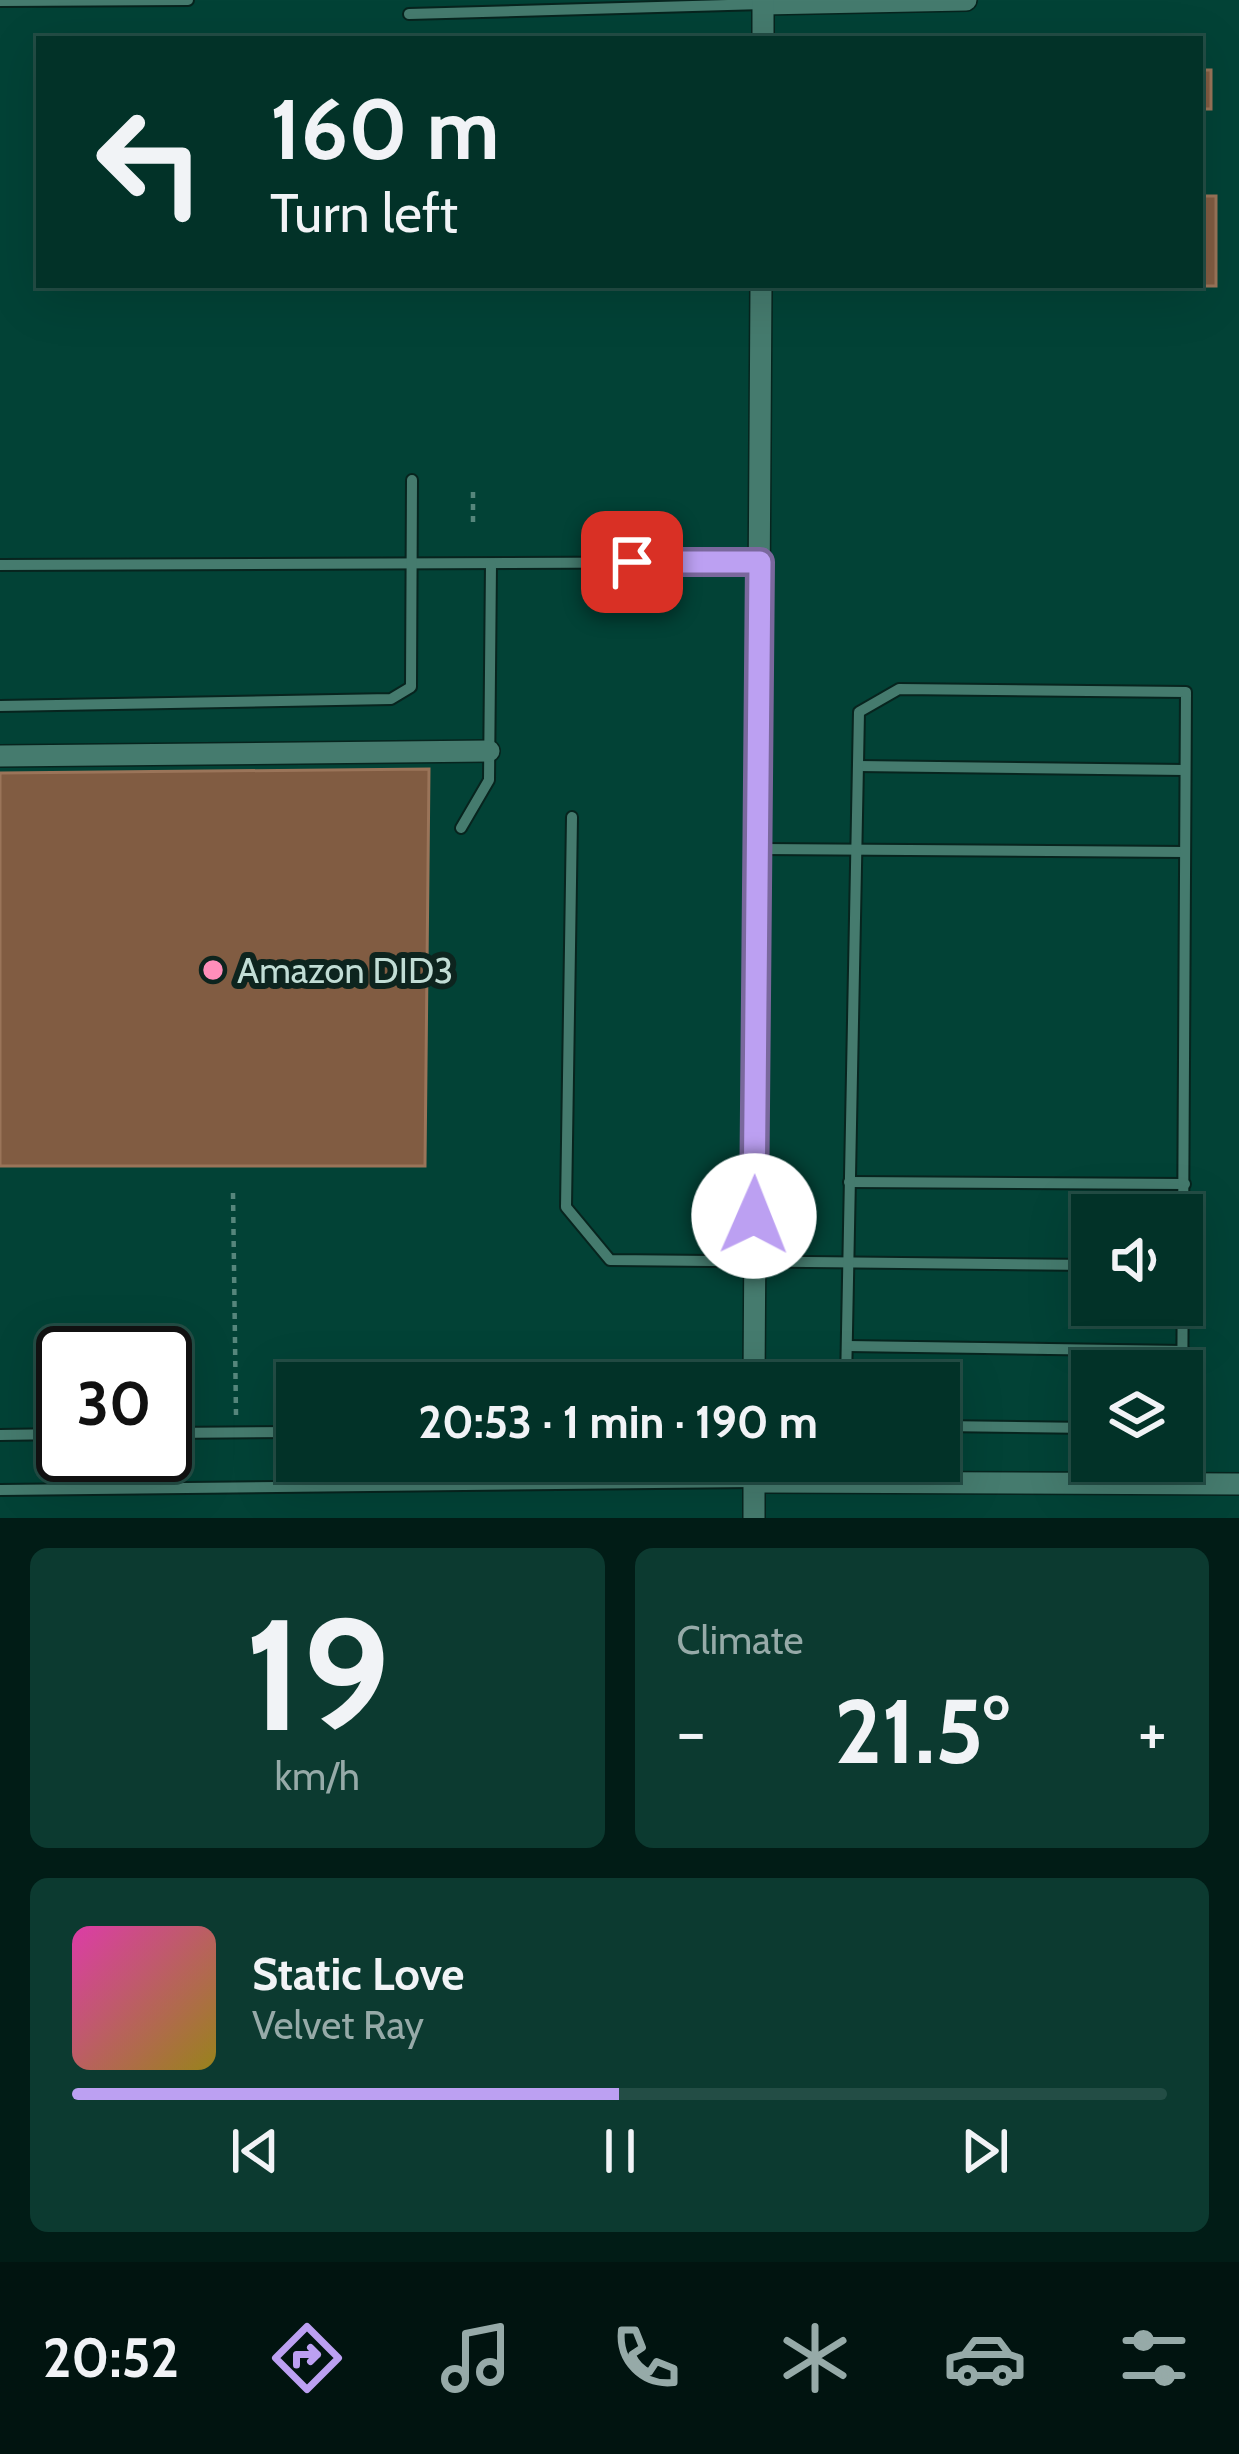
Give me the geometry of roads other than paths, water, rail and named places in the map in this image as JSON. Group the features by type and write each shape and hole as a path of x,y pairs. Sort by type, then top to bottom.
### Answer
{"street":[{"path":"763,36 763,2 966,0"},
{"path":"754,1362 761,288"},
{"path":"0,756 489,751"},
{"path":"960,1477 1239,1484"},
{"path":"753,1482 754,1518"}],"lane":[{"path":"0,1 188,0"},
{"path":"410,14 763,2"},
{"path":"0,706 391,699 411,687 412,480"},
{"path":"0,565 760,562"},
{"path":"460,828 488,781 491,563"},
{"path":"847,1362 859,712 899,689 1186,692 1185,1194"},
{"path":"858,766 1185,770"},
{"path":"572,817 566,1207 610,1260 1071,1265"},
{"path":"758,849 1185,853"},
{"path":"849,1182 1185,1184"},
{"path":"847,1346 1117,1350"},
{"path":"960,1426 1071,1428"},
{"path":"192,1433 276,1432"},
{"path":"0,1435 36,1434"},
{"path":"0,1490 317,1482"}],"place":[{"name":"Amazon DID3","path":"213,970"}]}
